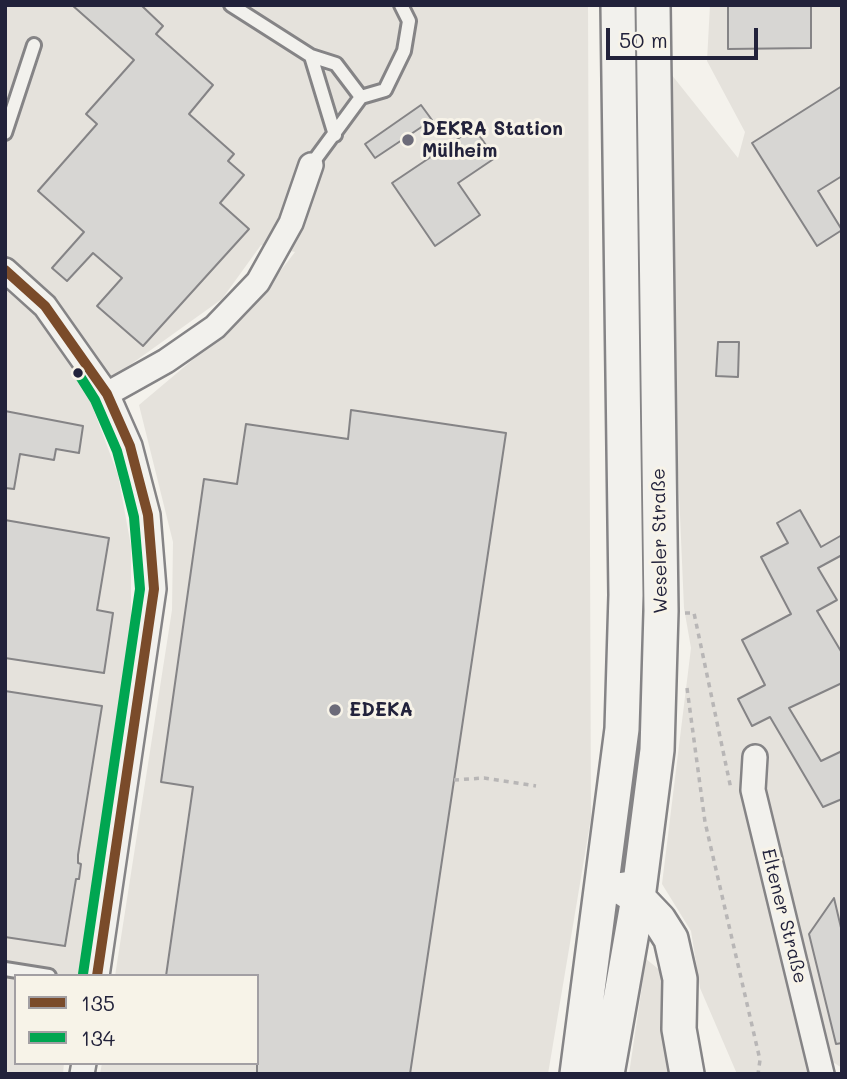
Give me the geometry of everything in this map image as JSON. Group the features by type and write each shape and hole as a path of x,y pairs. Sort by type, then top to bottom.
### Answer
{"main road":[{"name":"Weseler Straße","path":"577,1074 610,839 622,729 626,595 618,5"},
{"name":"Weseler Straße","path":"607,1074 638,898 657,750 661,611 653,5"},
{"path":"610,839 621,854 619,877 624,890 638,898 671,939 680,979 679,1029 687,1074"}],"street":[{"path":"107,394 166,361 215,327 258,282 291,223 311,165"},
{"path":"5,270 45,306 107,394 130,446 148,514 154,589 97,974"},
{"name":"Eltener Straße","path":"755,757 753,790 822,1074"}],"lane":[{"path":"232,5 311,56 336,64 361,97"},
{"path":"311,165 361,97 384,90 404,51 409,21 401,5"},
{"path":"5,133 34,45"},
{"path":"311,56 335,135"},
{"path":"5,969 36,974"}],"path":[{"path":"661,611 694,613 733,796"},
{"path":"660,660 684,664 705,822 760,1060 758,1074"},
{"path":"454,780 484,778 536,786"}],"shaded area":[{"path":"5,5 588,5 591,818 548,1074 100,1074 102,1065 259,1065 259,974 115,974 172,610 173,542 139,405 247,314 295,252 261,245 222,299 88,395 118,475 131,546 131,625 78,974 14,974 14,1065 64,1065 63,1074 5,1074"},
{"path":"710,5 842,5 842,1068 805,1044 811,1074 737,1074 700,988 691,931 662,884 691,648 684,608 676,423 671,74 738,158 745,132 707,61"},
{"path":"646,959 661,971 662,1031 668,1074 629,1074"}],"building":[{"path":"72,5 141,5 163,26 156,34 213,85 189,114 234,154 228,161 244,175 220,203 249,229 143,346 97,306 122,278 93,253 67,281 52,268 84,232 38,191 97,124 86,114 134,60"},
{"path":"728,5 811,5 811,48 728,49"},
{"path":"842,86 842,176 818,191 842,230 817,246 752,143"},
{"path":"421,105 432,120 375,158 365,144"},
{"path":"474,128 495,158 458,183 480,215 435,246 392,183"},
{"path":"718,342 739,342 738,377 716,376"},
{"path":"351,410 506,433 410,1074 257,1074 259,974 166,974 193,787 161,782 204,479 237,484 246,424 348,439"},
{"path":"5,411 83,426 79,453 56,449 54,460 20,454 14,489 5,488"},
{"path":"800,510 821,547 842,535 842,555 818,568 837,600 817,611 842,653 842,683 789,708 821,761 842,751 842,799 823,807 770,717 752,726 738,699 765,685 742,640 791,614 761,557 788,543 777,523"},
{"path":"5,520 109,538 97,610 113,613 104,673 5,658"},
{"path":"5,691 102,706 78,855 78,863 81,864 79,879 76,879 65,946 5,937"},
{"path":"834,898 842,932 842,1043 836,1044 809,934"}],"transit line":[{"name":"135","path":"5,270 45,306 107,394 130,446 148,515 154,589 97,974"},
{"name":"134","path":"78,373 95,400 117,451 134,517 140,589 83,974"}],"place":[{"name":"DEKRA Station Mülheim","path":"408,140"},
{"name":"EDEKA","path":"335,710"}]}
